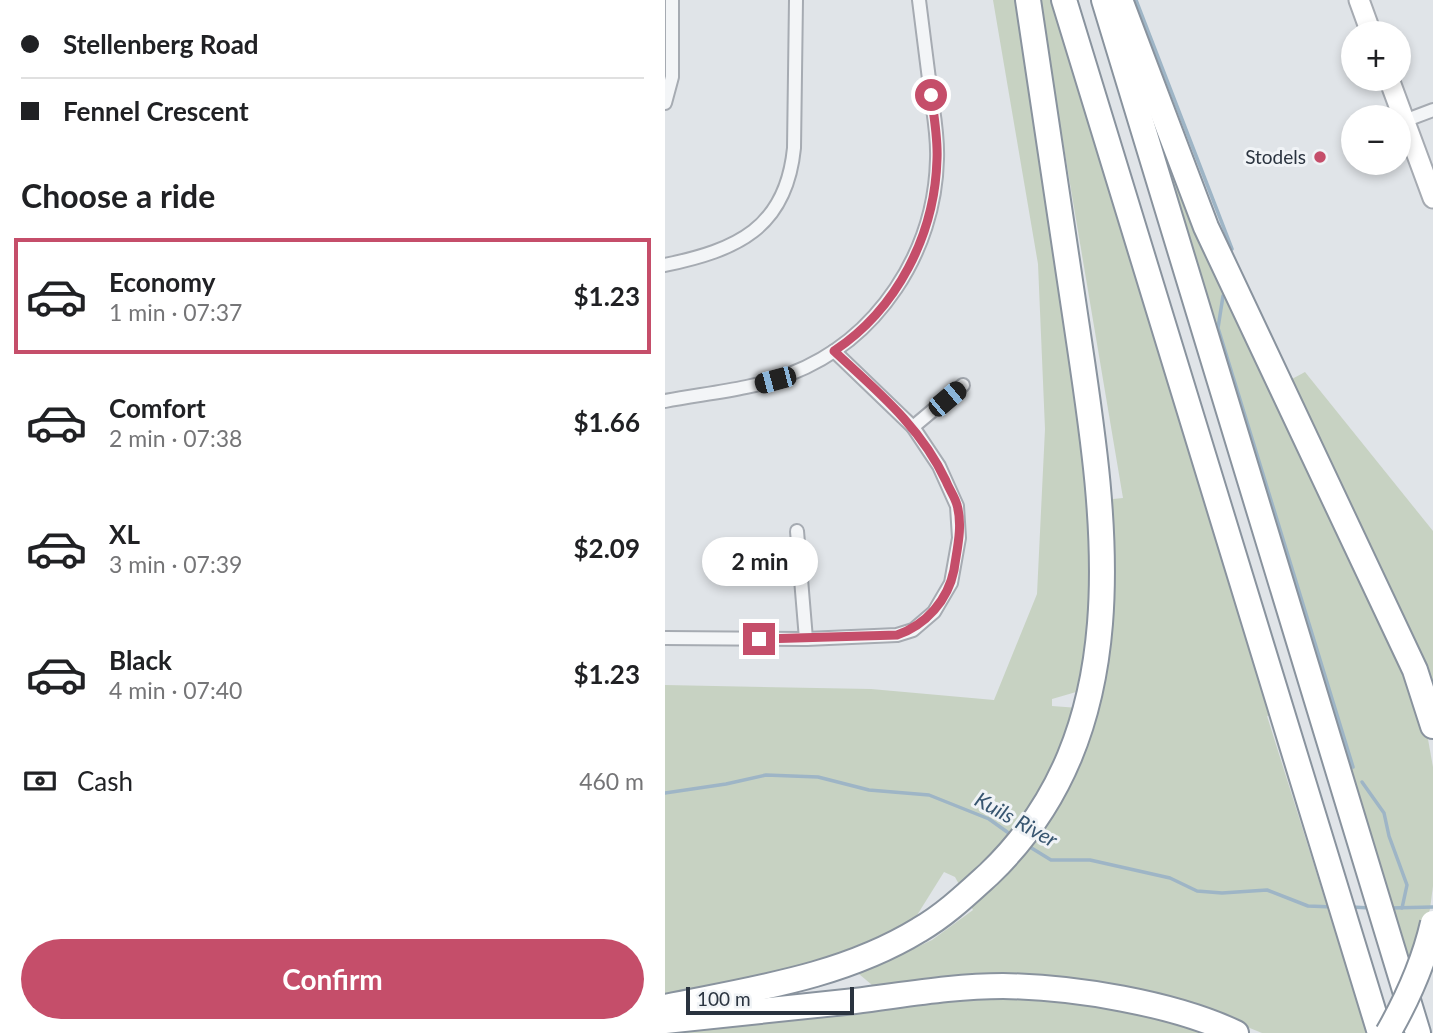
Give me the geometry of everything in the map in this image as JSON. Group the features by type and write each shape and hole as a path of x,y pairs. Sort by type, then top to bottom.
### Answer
{"highway":[{"path":"665,1007 802,980 880,951 921,929 967,895 1022,838 1054,786 1079,733 1099,646 1102,581 1098,494 1083,369 1028,0"},
{"path":"1064,0 1380,1033"},
{"path":"1104,0 1418,1033"},
{"path":"1120,0 1206,226 1415,670 1433,726"},
{"path":"1388,1033 1412,987 1428,946 1433,923"},
{"path":"665,1021 943,989 1004,986 1062,990 1124,1000 1169,1010 1236,1033"}],"main road":[{"path":"1359,0 1367,21"},
{"path":"1411,140 1433,198"}],"street":[{"path":"665,103 671,77 672,0"},
{"path":"665,265 710,255 740,241 764,220 782,195 792,167 795,148 796,0"},
{"path":"665,401 775,380 802,369 834,351 864,327 895,291 918,250 932,205 936,174 937,143 919,0"},
{"path":"1411,118 1433,110"},
{"path":"665,638 806,639 897,635 913,630 934,612 951,583 959,538 957,506 939,466 913,427 834,351"},
{"path":"913,427 963,385"},
{"path":"797,531 806,639"}],"green space":[{"path":"993,0 1021,0 1087,448 1094,546 1091,643 1083,690 1052,699 1052,706 1092,709 1104,632 1106,580 1103,500 1123,498 1039,0 1052,0 1272,715 1267,716 1367,1033 1262,1033 1213,1013 1157,995 1060,978 980,976 872,985 859,974 932,940 973,910 955,877 944,872 914,920 859,949 795,971 665,995 665,685 871,689 994,700 1037,594 1045,429 1038,264"},
{"path":"1166,148 1397,654 1426,728 1433,767 1433,886 1430,909 1411,968 1158,151"},
{"path":"1305,372 1433,531 1433,691 1292,379"},
{"path":"953,995 1106,1003 1219,1033 665,1033 665,1030"}],"waterway":[{"path":"1136,0 1232,249"},
{"path":"1223,296 1218,328 1353,767"},
{"name":"Kuils River","path":"665,793 766,775 818,777 869,790 929,795 989,819 1010,834"},
{"path":"1362,782 1384,813 1389,836 1407,885 1402,908"},
{"name":"Kuils River","path":"1025,844 1051,860 1090,860 1170,878 1197,891 1222,893 1267,890 1308,906 1333,907"},
{"name":"Kuils River","path":"1351,907 1371,908"},
{"name":"Kuils River","path":"1390,908 1433,907"}],"place":[{"name":"Stodels","path":"1320,157"}],"route":[{"path":"759,639 897,635 913,630 934,612 951,583 959,538 957,506 939,466 913,427 834,351 864,327 885,304 918,250 935,190 937,143 931,95"}]}
